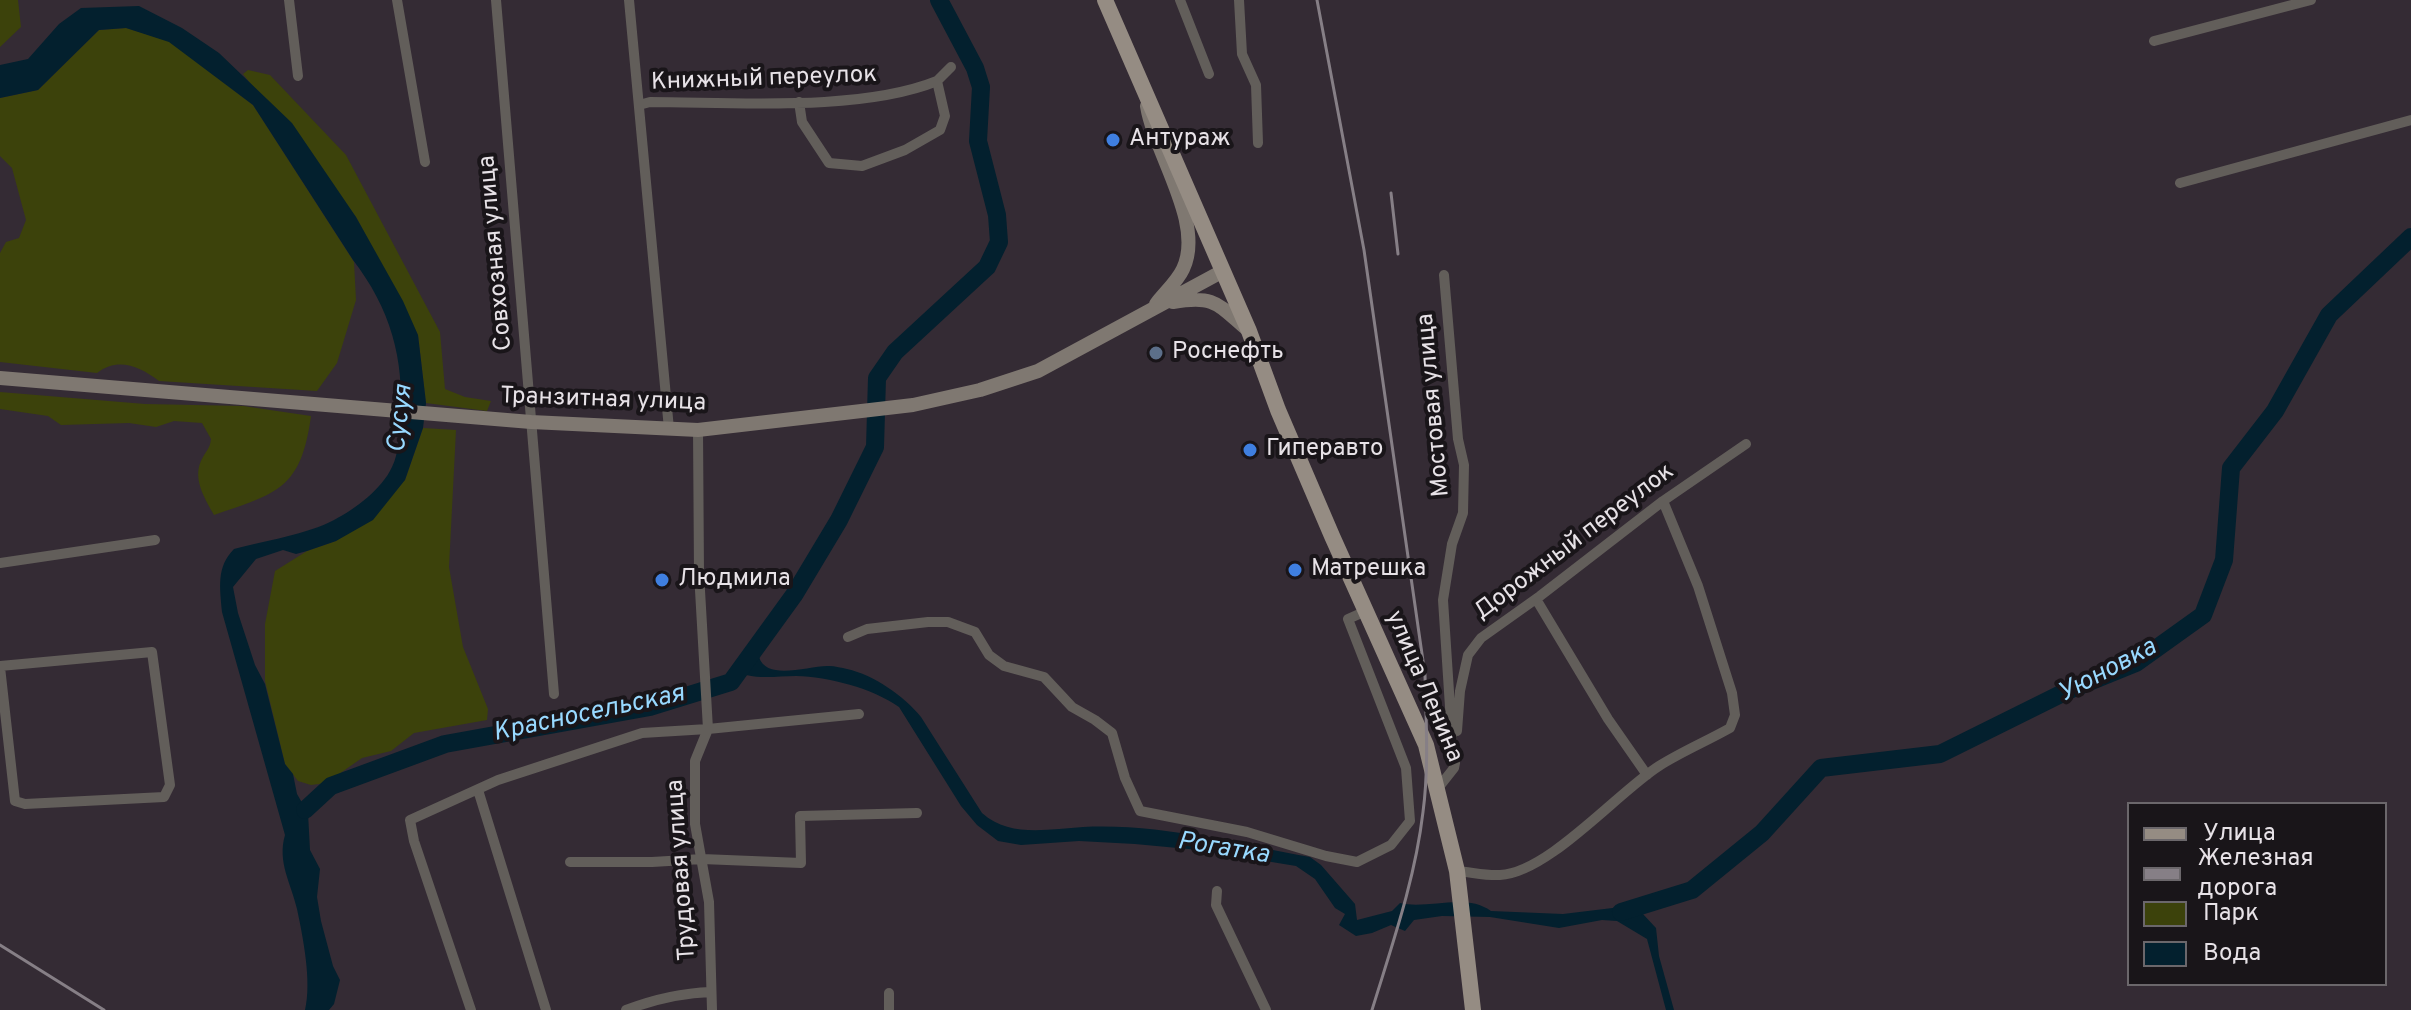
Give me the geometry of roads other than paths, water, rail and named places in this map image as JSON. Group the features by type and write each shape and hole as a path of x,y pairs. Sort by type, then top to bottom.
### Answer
{"main road":[{"name":"улица Ленина","path":"1105,0 1249,331 1278,410 1426,745 1439,787 1458,877 1473,1010"},
{"path":"1144,91 1151,129 1187,219 1188,248 1184,268 1153,307"},
{"name":"Транзитная улица","path":"0,378 531,422 698,430 853,413 951,398 1038,371 1223,271"},
{"path":"1153,307 1199,298 1215,301 1249,331"}],"street":[{"path":"289,0 298,76"},
{"path":"397,0 425,162"},
{"name":"Совхозная улица","path":"496,0 554,694"},
{"path":"629,0 669,429"},
{"path":"1180,0 1209,74"},
{"path":"1239,0 1242,54 1256,85 1258,143"},
{"path":"2154,41 2311,0"},
{"path":"799,102 802,122 829,163 862,166 905,150 940,130 945,116 937,81 951,67"},
{"name":"Книжный переулок","path":"639,105 650,102 799,102 877,97 937,81"},
{"path":"2180,183 2411,120"},
{"name":"Мостовая улица","path":"1444,275 1458,439 1464,465 1463,513 1452,544 1443,600 1454,768"},
{"path":"698,430 699,573 708,729"},
{"name":"Дорожный переулок","path":"1454,768 1460,691 1468,655 1481,638 1663,501 1746,444"},
{"path":"1458,877 1500,876 1523,870 1578,834 1660,765 1730,728 1735,715 1732,693 1698,586 1663,501"},
{"path":"0,563 155,540"},
{"path":"1536,599 1608,719 1647,775"},
{"path":"848,637 867,629 928,622 948,622 975,632 989,655 1004,666 1044,677 1072,707 1112,733 1125,778 1140,811 1247,832 1357,862 1391,845 1410,821 1406,768 1348,619 1366,611"},
{"path":"152,652 170,785 164,797 25,804 15,801 0,667 152,652"},
{"path":"471,1010 414,841 410,820 498,780 642,733 859,714"},
{"name":"Трудовая улица","path":"708,729 695,761 695,824 709,902 712,1010"},
{"path":"1439,787 1454,768"},
{"path":"478,790 546,1010"},
{"path":"570,862 702,859 801,863 800,816 917,813"},
{"path":"1217,891 1216,905 1266,1010"},
{"path":"626,1010 658,998 711,992"},
{"path":"889,993 889,1010"}],"water":[{"name":"Сусуя","path":"139,6 182,28 219,53 292,123 356,217 403,301 418,335 426,403 423,428 405,480 373,520 336,541 307,551 296,554 283,550 256,559 233,587 255,665 265,684 285,764 293,774 297,794 308,813 310,850 320,869 317,897 321,921 340,980 334,1004 329,1010 305,1010 308,986 306,960 297,909 284,863 285,835 222,612 220,578 224,563 234,549 323,525 359,504 382,483 394,462 398,443 401,397 397,355 377,297 253,105 169,42 126,28 99,30 38,90 0,98 0,65 28,59 59,24 81,8"},
{"name":"Рогатка","path":"759,657 771,669 836,667 868,676 888,687 921,717 982,813 1005,826 1030,830 1140,828 1310,857 1321,865 1355,904 1357,920 1392,911 1400,903 1458,902 1481,905 1491,911 1563,914 1629,906 1642,913 1656,928 1659,956 1674,1010 1666,1010 1647,939 1617,921 1602,920 1559,928 1490,917 1442,916 1414,920 1405,931 1391,925 1356,936 1339,925 1345,914 1335,908 1315,879 1296,866 1199,850 1135,844 1079,841 1021,845 998,841 977,825 961,806 899,707 876,694 836,681 746,675"}],"waterway":[{"name":"Красносельская","path":"305,810 331,786 445,744 650,707 731,682 794,595 839,520 875,447 877,378 895,352 987,267 999,242 997,215 978,141 981,87 975,68 939,0"},
{"name":"Уюновка","path":"1621,912 1692,890 1762,833 1821,768 1940,754 2067,691 2136,663 2203,615 2224,560 2231,468 2275,411 2329,315 2411,237"}],"railway":[{"path":"1317,0 1364,250 1425,675 1427,744 1423,812 1402,912 1372,1010"},
{"path":"1391,193 1398,254"},
{"path":"0,945 104,1010"}],"place":[{"name":"Антураж","path":"1113,140"},
{"name":"Роснефть","path":"1156,353"},
{"name":"Гиперавто","path":"1250,450"},
{"name":"Матрешка","path":"1295,570"},
{"name":"Людмила","path":"662,580"}]}
